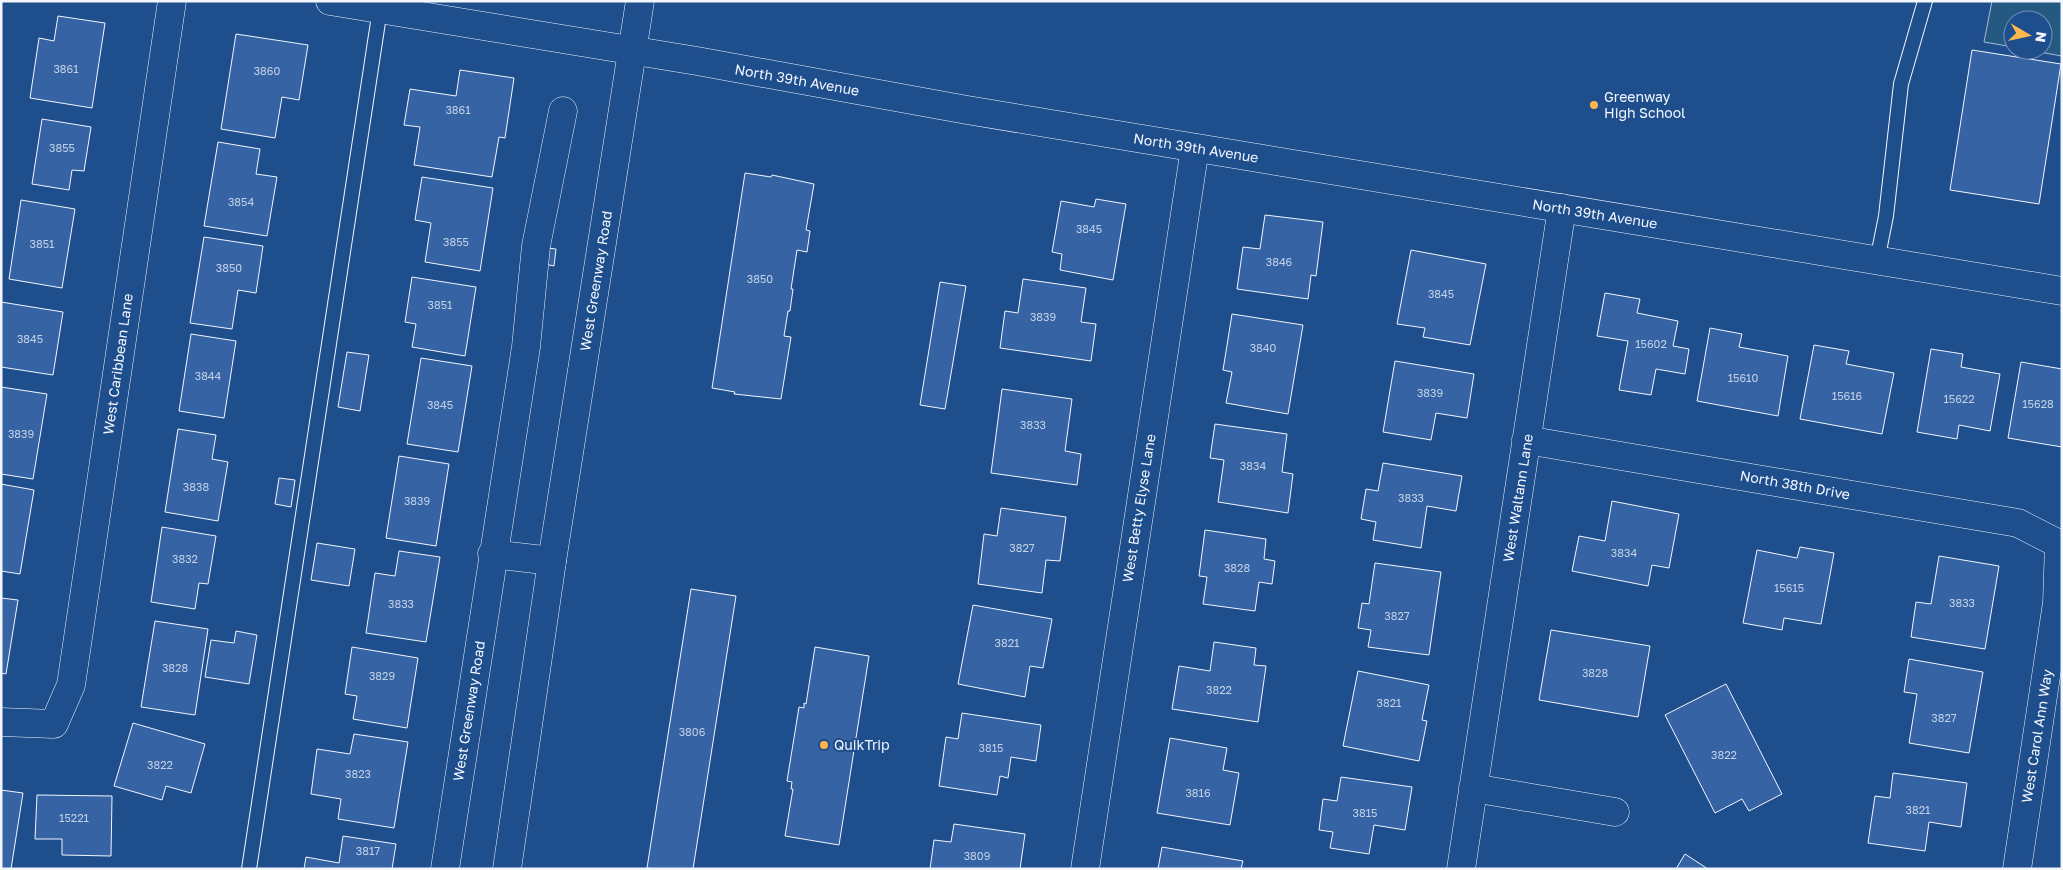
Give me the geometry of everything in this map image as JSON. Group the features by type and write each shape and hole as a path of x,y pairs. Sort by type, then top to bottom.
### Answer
{"street":[{"name":"West Caribbean Lane","path":"1,722 54,724 71,685 172,1"},
{"name":"North 39th Avenue","path":"330,1 1194,148 2062,291"},
{"name":"West Greenway Road","path":"507,869 552,561 640,1"},
{"name":"West Greenway Road","path":"445,869 492,554 526,347 536,246 562,111"},
{"name":"West Betty Elyse Lane","path":"1085,869 1194,148"},
{"name":"West Waltann Lane","path":"1461,869 1562,208"},
{"name":"North 38th Drive","path":"1526,440 2018,523 2059,544"},
{"name":"West Carol Ann Way","path":"2017,869 2057,603 2059,544"},
{"path":"492,554 552,561"},
{"path":"1474,788 1615,812"}],"lane":[{"path":"1878,261 1886,216 1901,84 1925,1"},
{"path":"248,869 380,9"}],"shaded area":[{"path":"1992,1 2062,1 2062,56 2053,54 2053,10 2003,10 2003,45 1984,42"}],"building":[{"path":"58,16 105,23 92,108 30,98 39,38 54,41"},
{"path":"236,34 308,45 299,100 282,97 275,138 221,129"},
{"path":"1972,50 2003,55 2003,60 2036,60 2061,64 2039,204 1950,190"},
{"path":"460,70 514,78 505,138 499,137 492,177 414,165 420,127 404,125 410,89 456,96"},
{"path":"42,119 91,127 84,171 72,170 69,190 32,184"},
{"path":"218,142 260,149 256,174 277,177 267,236 204,226"},
{"path":"745,173 771,177 772,175 814,184 806,230 810,231 807,252 797,250 791,289 793,289 790,311 788,311 784,336 791,337 781,399 734,394 735,392 712,388"},
{"path":"422,177 493,188 480,271 425,262 431,223 415,220"},
{"path":"1096,199 1126,204 1113,280 1060,270 1062,254 1052,252 1061,201 1094,207"},
{"path":"21,200 75,209 62,288 9,279"},
{"path":"1265,215 1323,222 1316,276 1311,275 1308,299 1237,289 1243,247 1260,249"},
{"path":"204,237 263,246 256,293 238,290 232,329 190,323"},
{"path":"548,248 556,249 554,266 545,264"},
{"path":"1411,250 1486,264 1470,345 1423,337 1425,328 1397,324"},
{"path":"412,277 476,287 465,356 412,347 416,324 405,322"},
{"path":"1023,279 1086,288 1081,322 1096,324 1091,361 1000,348 1005,311 1018,313"},
{"path":"940,282 966,286 945,409 920,405"},
{"path":"1605,293 1640,299 1637,313 1678,321 1673,346 1689,349 1685,374 1656,369 1651,395 1619,390 1628,341 1597,336"},
{"path":"1,302 63,312 53,375 1,367"},
{"path":"1232,314 1303,325 1288,414 1226,403 1232,372 1223,370"},
{"path":"1710,328 1742,334 1739,347 1788,356 1778,416 1697,401"},
{"path":"191,334 236,341 224,418 179,411"},
{"path":"1814,345 1849,351 1846,364 1894,373 1882,434 1800,419"},
{"path":"1931,349 1963,354 1961,367 2000,374 1990,431 1959,425 1957,439 1917,432"},
{"path":"347,352 369,355 360,411 338,407"},
{"path":"421,358 472,366 458,452 407,444"},
{"path":"1395,361 1474,374 1467,418 1436,413 1431,440 1383,432"},
{"path":"2021,362 2062,369 2062,447 2008,438"},
{"path":"1,387 47,394 33,479 1,474"},
{"path":"1002,389 1072,399 1065,451 1081,454 1077,485 991,473"},
{"path":"1215,424 1287,434 1282,472 1293,474 1288,513 1218,502 1224,460 1210,458"},
{"path":"178,429 216,435 212,459 228,462 218,521 165,512"},
{"path":"399,456 449,464 436,546 386,538"},
{"path":"1383,463 1462,476 1456,511 1427,506 1421,548 1373,540 1376,522 1361,519 1366,489 1378,491"},
{"path":"279,478 295,480 291,507 275,504"},
{"path":"1,484 34,490 20,574 1,571"},
{"path":"1612,501 1679,514 1669,568 1652,565 1648,586 1572,571 1579,536 1605,541"},
{"path":"1001,508 1066,517 1060,561 1046,560 1042,593 978,584 984,534 997,536"},
{"path":"162,527 216,536 208,584 199,583 195,609 151,602"},
{"path":"1205,530 1266,539 1264,559 1275,561 1272,584 1259,582 1255,611 1203,604 1207,577 1199,576"},
{"path":"317,543 355,549 349,586 311,580"},
{"path":"1800,547 1834,553 1821,624 1784,618 1782,630 1743,623 1757,550 1797,558"},
{"path":"399,551 440,557 426,642 366,633 375,573 395,576"},
{"path":"1939,556 1999,566 1985,649 1911,637 1916,602 1931,604"},
{"path":"1375,563 1441,572 1429,655 1368,647 1371,630 1358,628 1362,603 1369,604"},
{"path":"691,589 736,596 693,869 647,868"},
{"path":"1,598 18,600 6,674 1,673"},
{"path":"973,605 1052,619 1043,668 1030,666 1025,697 958,684"},
{"path":"155,621 208,629 195,715 141,707"},
{"path":"1551,630 1650,646 1638,717 1539,700"},
{"path":"236,631 257,635 249,684 205,677 211,640 234,643"},
{"path":"1214,642 1256,648 1254,665 1266,666 1258,722 1172,709 1179,666 1210,671"},
{"path":"352,647 418,658 407,728 353,719 357,696 345,694"},
{"name":"QuikTrip","path":"815,647 869,656 839,845 785,836 793,789 791,789 792,782 787,781 799,707 804,708 804,703 806,704"},
{"path":"1909,659 1983,672 1969,753 1909,743 1917,694 1904,692"},
{"path":"1358,671 1429,685 1422,720 1427,721 1419,761 1343,746"},
{"path":"1726,684 1782,794 1749,811 1742,799 1715,813 1665,715"},
{"path":"962,713 1041,725 1036,761 1011,757 1008,778 1000,776 997,795 939,786 946,737 958,739"},
{"path":"133,723 205,744 191,793 166,786 162,800 114,786"},
{"path":"354,734 408,742 394,828 338,819 341,799 311,794 317,749 350,754"},
{"path":"1170,738 1227,748 1223,770 1239,773 1230,825 1157,813"},
{"path":"1893,773 1967,783 1961,827 1929,822 1925,851 1868,843 1875,796 1890,798"},
{"path":"1341,777 1412,787 1405,830 1374,825 1369,854 1330,848 1333,832 1319,830 1323,799 1337,801"},
{"path":"1,790 23,793 11,869 1,869"},
{"path":"37,795 112,796 111,856 62,855 62,839 35,839"},
{"path":"954,824 1025,834 1020,869 930,869 934,840 951,842"},
{"path":"343,836 396,844 392,869 304,869 306,857 339,863"},
{"path":"1162,847 1243,861 1241,869 1158,869"},
{"path":"1685,854 1708,869 1676,869"}],"place":[{"name":"Greenway High School","path":"1594,105"},
{"name":"QuikTrip","path":"824,745"}]}
